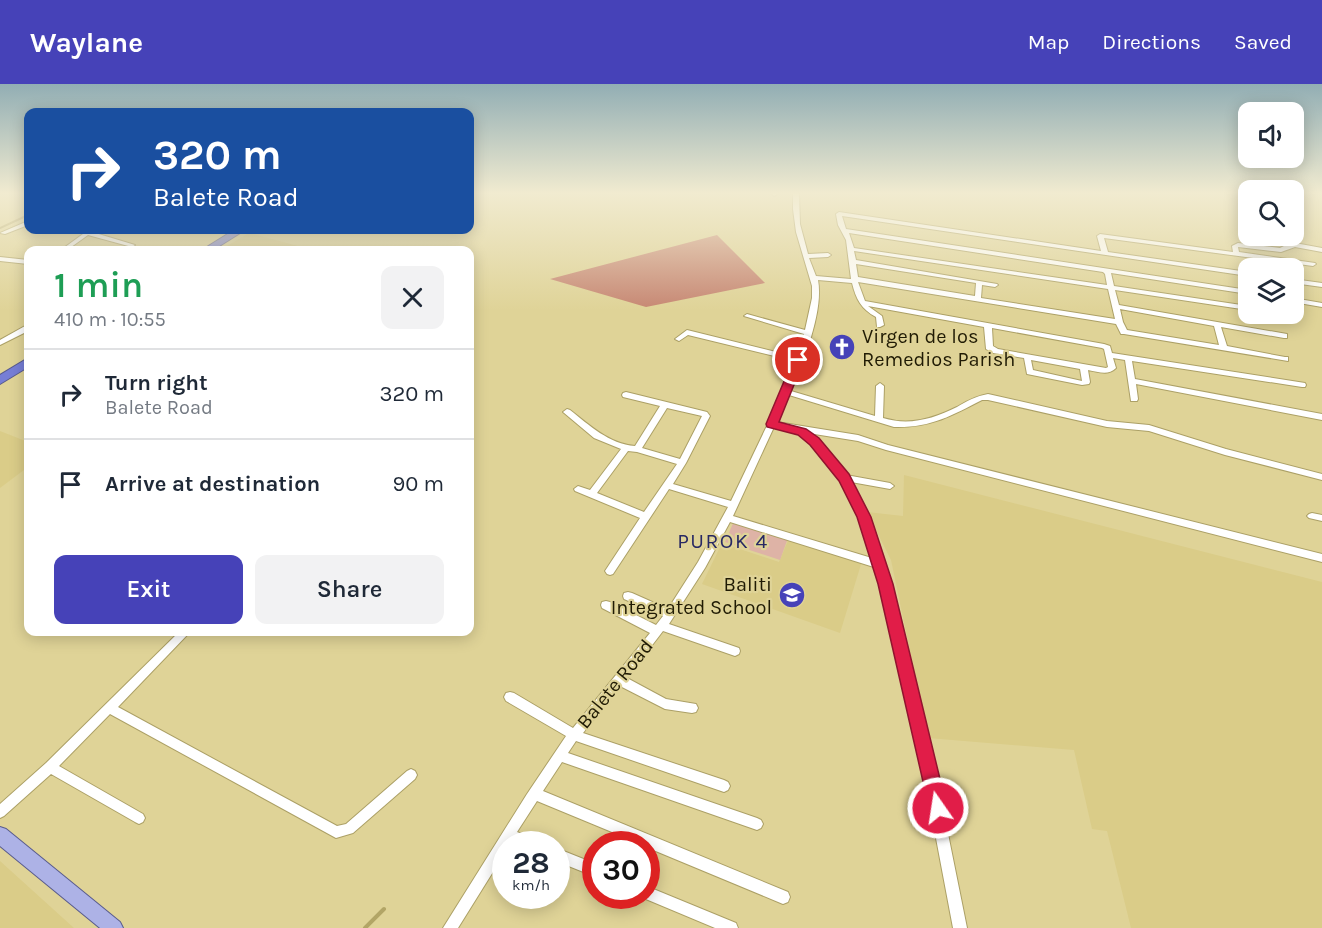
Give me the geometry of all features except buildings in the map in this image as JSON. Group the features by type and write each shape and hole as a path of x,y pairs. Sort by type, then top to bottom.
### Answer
{"highway":[{"path":"214,246 233,234"},
{"path":"0,380 24,365"}],"main road":[{"path":"0,835 114,928"}],"street":[{"name":"Balete Road","path":"512,831 559,755 670,614 711,551 729,518 786,392 807,333 816,295 815,278 798,232"},
{"path":"845,232 862,303 879,316 880,326"},
{"path":"854,232 1238,290"},
{"path":"964,232 1238,273"},
{"path":"70,246 86,234"},
{"path":"96,234 132,244"},
{"path":"1105,253 1100,236 1313,264"},
{"path":"1236,253 1235,246 1238,245 1281,250 1286,245 1294,245 1322,250"},
{"path":"851,249 1238,307"},
{"path":"805,256 828,255"},
{"path":"0,259 24,266"},
{"path":"19,263 24,262"},
{"path":"854,262 995,285"},
{"path":"1105,270 1113,288 1115,306 1124,332 1285,359"},
{"path":"815,278 855,280 1119,322"},
{"path":"978,299 979,282"},
{"path":"1304,283 1320,285 1322,294"},
{"path":"1304,302 1322,305"},
{"path":"862,303 1104,346 1109,356 1111,371 992,350 989,347 988,326"},
{"path":"1115,306 1284,336"},
{"path":"747,316 807,333"},
{"path":"1217,324 1224,348"},
{"path":"0,343 24,330"},
{"path":"679,339 687,332 798,360"},
{"path":"1027,356 1029,369 1033,373 1082,383 1086,382 1084,367"},
{"path":"1109,356 1302,385"},
{"path":"1128,358 1134,399"},
{"path":"1132,381 1322,417"},
{"path":"879,418 880,386"},
{"path":"786,392 894,424 910,425 933,422 980,398 988,397 1115,426 1149,428 1225,452 1322,477"},
{"path":"610,571 682,463 705,415 626,395"},
{"path":"637,449 665,405"},
{"path":"567,412 597,436 626,448 637,449 682,463"},
{"path":"772,424 802,432 854,435 886,447 1322,558"},
{"path":"802,432 821,449 844,478 864,517 881,565 942,828 960,928"},
{"path":"592,494 626,448"},
{"path":"844,478 890,486"},
{"path":"667,485 734,505"},
{"path":"578,489 645,516"},
{"path":"1312,516 1322,518"},
{"path":"729,518 881,565"},
{"path":"628,596 670,614"},
{"path":"606,605 659,629 735,651"},
{"path":"0,812 50,767 181,636"},
{"path":"620,680 665,704 692,708"},
{"path":"510,698 574,735 724,786"},
{"path":"109,708 336,832 349,829 411,775"},
{"path":"559,755 757,824"},
{"path":"50,767 139,818"},
{"path":"535,794 783,897"},
{"name":"Balete Road","path":"450,928 492,863"},
{"path":"660,898 730,928"}],"shaded area":[{"path":"247,234 253,234 298,246 227,246"},
{"path":"717,235 765,283 646,307 550,279"},
{"path":"0,431 24,440 24,470 0,488"},
{"path":"904,475 1322,582 1322,928 1131,928 1107,831 1092,829 1074,750 928,738 891,560 867,512 903,516"},
{"path":"734,521 788,538 780,560 725,542"},
{"name":"Baliti Integrated School","path":"789,538 862,561 840,633 702,584 722,543 779,562"},
{"path":"0,861 74,928 0,928"}],"waterway":[{"path":"365,928 384,909"}],"place":[{"name":"Virgen de los Remedios Parish","path":"842,347"},
{"name":"Baliti Integrated School","path":"792,595"}],"district":[{"name":"PUROK 4","path":"723,541"}],"route":[{"path":"798,360 772,424 802,432 814,442 844,478 864,517 885,584 938,808"}]}
